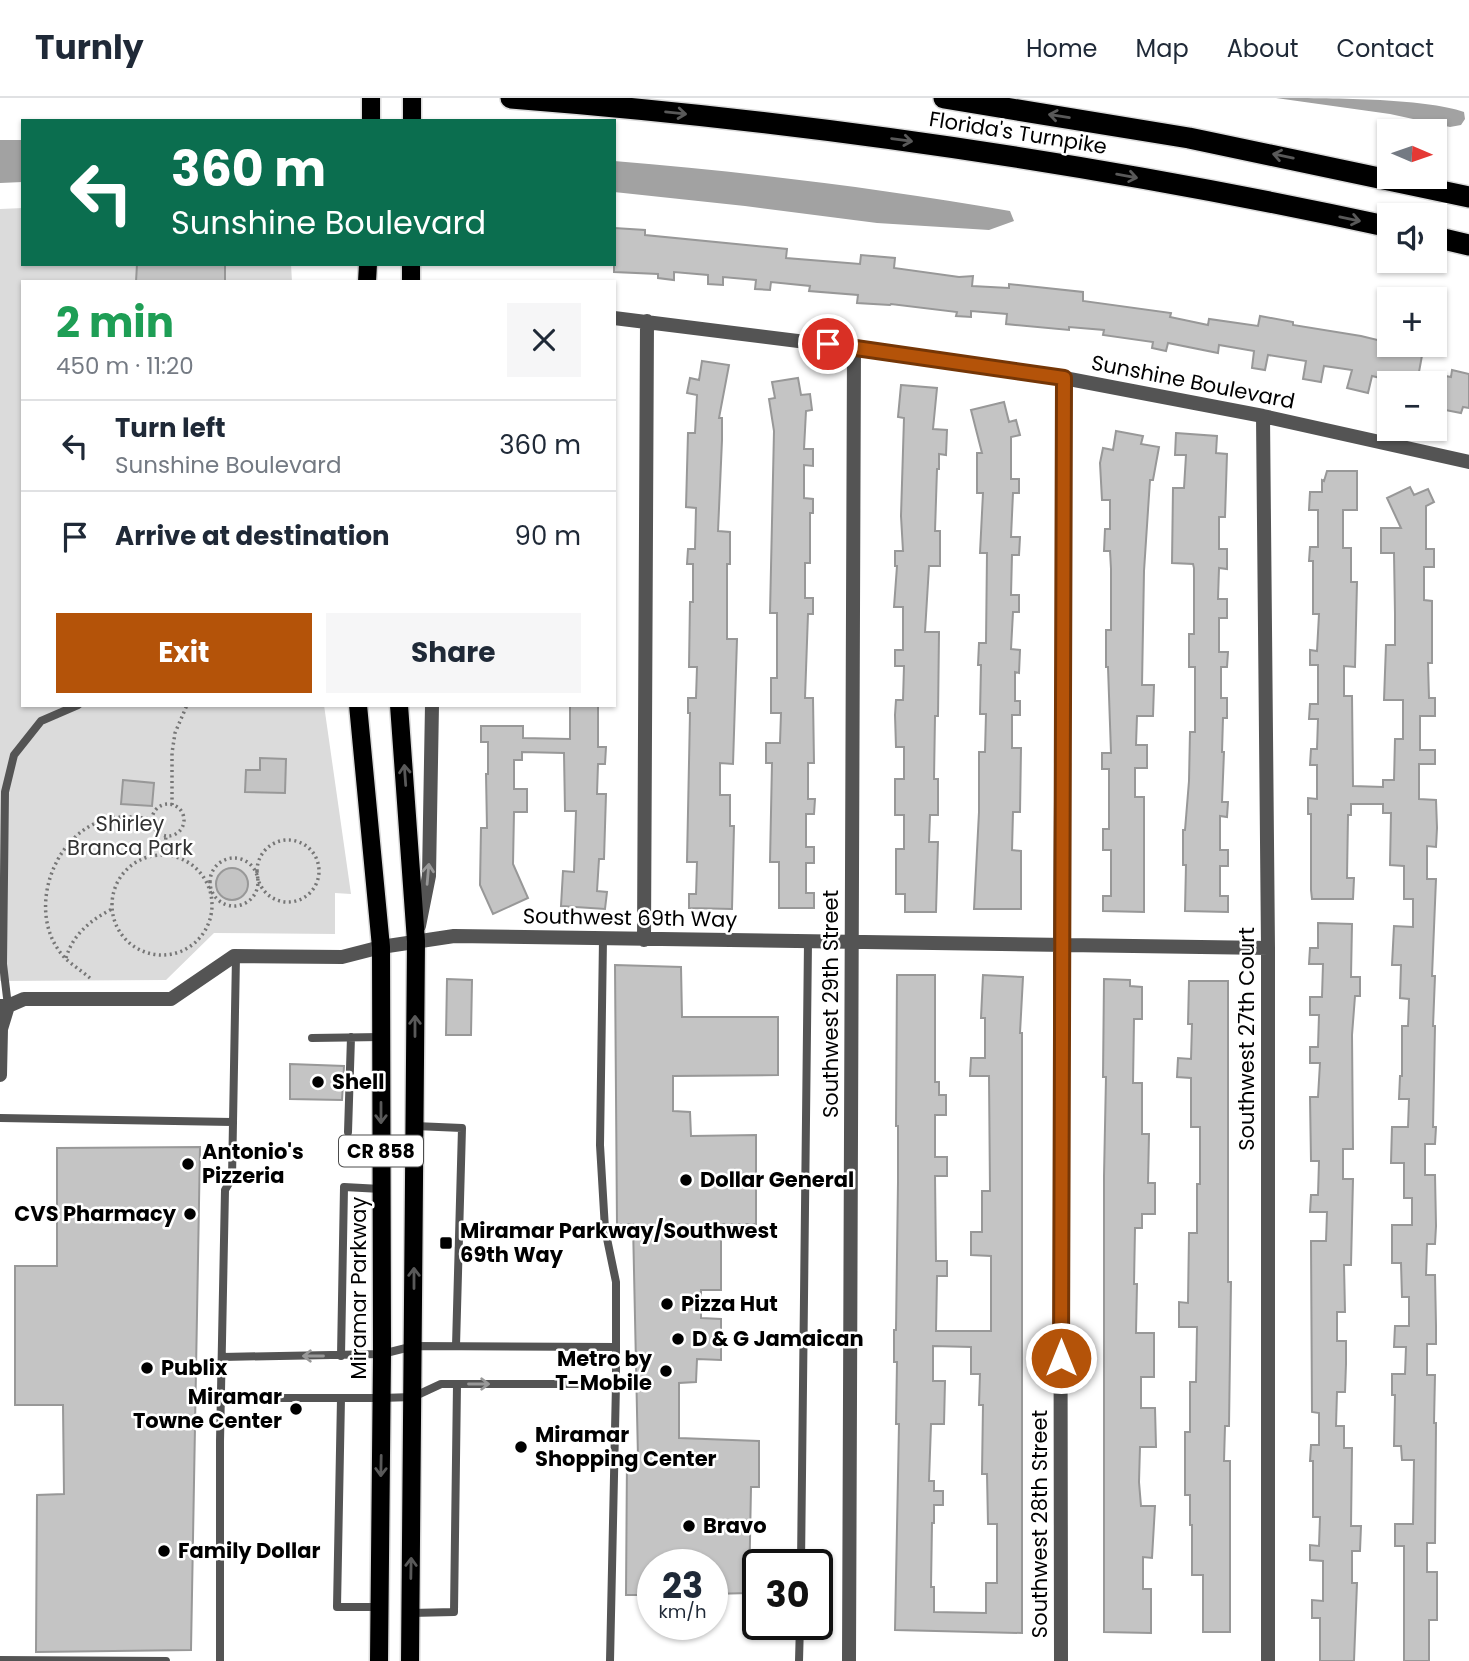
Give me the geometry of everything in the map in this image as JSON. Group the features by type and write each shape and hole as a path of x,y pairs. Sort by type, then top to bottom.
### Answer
{"highway":[{"name":"Florida's Turnpike","path":"510,98 690,114 933,144 1091,169 1377,224"},
{"name":"Florida's Turnpike","path":"944,98 1189,138 1469,197"},
{"path":"1447,239 1469,244"}],"main road":[{"path":"371,98 371,119"},
{"path":"412,98 412,119"},
{"name":"Miramar Parkway","path":"358,707 381,947 382,1354 379,1661"},
{"name":"CR 858","path":"399,707 416,941 410,1661"}],"street":[{"name":"Sunshine Boulevard","path":"616,318 1064,378 1263,416 1469,462"},
{"path":"643,940 647,321"},
{"name":"Southwest 29th Street","path":"849,1661 854,348"},
{"name":"Southwest 28th Street","path":"1061,1661 1060,944 1064,378"},
{"name":"Southwest 27th Court","path":"1263,416 1268,948 1268,1661"},
{"path":"416,941 429,876 432,707"},
{"name":"Southwest 69th Way","path":"236,956 342,957 381,947 454,936 1268,948"},
{"path":"0,1075 4,1006 24,999 171,999 236,956"}],"lane":[{"path":"4,1006 5,792 14,755 41,721 73,707"},
{"path":"603,939 600,1145 605,1229 616,1282 610,1661"},
{"path":"801,1549 808,942"},
{"path":"220,1661 225,1190 232,1178 236,956"},
{"path":"348,1132 351,1037"},
{"path":"312,1038 381,1037"},
{"path":"0,1118 232,1122"},
{"path":"415,1126 462,1128 456,1346"},
{"path":"341,1356 344,1187 381,1189"},
{"path":"222,1357 382,1354 414,1346 616,1347"},
{"path":"221,1398 413,1397 441,1384 616,1384"},
{"path":"411,1613 454,1612 457,1384"},
{"path":"341,1398 337,1607 379,1607"},
{"path":"799,1661 800,1640"},
{"path":"0,1660 166,1661"}],"path":[{"path":"172,805 172,753 175,733 186,707"},
{"path":"172,805 180,811 183,826 177,833 166,836 155,829 152,819 161,806 172,805"},
{"path":"90,978 65,958 50,931 46,892 53,867 64,849 82,830 102,820 120,816 152,819"},
{"path":"164,856 166,836"},
{"path":"164,856 157,855 141,860 127,869 117,883 112,900 119,932 131,945 144,953 160,956 176,954 191,947 202,936 212,905 210,889 210,880 215,866 229,858 244,860 255,870 258,877 263,890 270,897 291,903 301,900 316,886 319,864 308,847 290,840 281,841 265,850 257,869 258,877 256,893 244,904 228,905 220,902 210,889 202,875 189,863 174,856 164,856"},
{"path":"65,958 69,947 85,927 95,918 113,909"}],"green space":[{"name":"Shirley Branca Park","path":"21,208 21,266 291,266 292,280 21,280 21,707 324,707 351,894 335,893 335,934 214,933 166,980 0,981 0,209"}],"shaded area":[{"path":"1276,98 1425,104 1464,112 1465,119 1461,125 1450,127 1447,126 1447,119 1413,119"},
{"path":"0,140 21,140 21,182 0,183"},
{"path":"616,161 912,195 1010,211 1014,221 989,230 877,223 616,192"}],"building":[{"path":"616,228 645,230 645,235 787,249 786,258 860,264 861,255 895,258 894,268 959,277 973,276 972,286 1009,288 1009,284 1083,292 1083,301 1171,313 1170,317 1208,325 1209,319 1258,326 1260,316 1293,322 1293,325 1377,340 1377,357 1422,357 1419,371 1377,371 1377,377 1372,376 1368,393 1347,388 1352,370 1324,366 1321,382 1303,379 1306,361 1268,355 1265,370 1252,368 1254,351 1219,345 1218,353 1168,343 1166,351 1152,348 1153,342 1103,335 1104,330 1069,327 1069,330 1006,324 1007,314 971,311 971,317 956,316 957,312 857,303 858,295 809,291 810,286 771,282 770,290 755,289 756,280 723,277 723,285 708,284 708,275 674,272 674,280 658,278 658,274 614,272"},
{"path":"137,266 225,266 225,280 136,280"},
{"path":"702,361 729,365 719,418 722,418 722,440 718,531 730,532 730,564 727,564 727,639 737,639 733,764 720,763 720,795 730,795 730,826 734,826 732,909 689,908 689,894 696,894 697,862 687,862 688,698 696,698 697,667 689,667 693,564 687,564 688,549 695,549 696,508 686,507 688,433 695,433 697,395 687,393 690,378 699,380"},
{"path":"1452,370 1469,374 1469,408 1463,407 1461,413 1447,410 1447,376 1451,377"},
{"path":"798,378 801,395 810,394 812,410 806,411 804,449 813,449 813,466 804,465 804,498 813,499 813,513 810,513 810,563 805,563 805,598 813,598 813,614 808,614 805,698 813,698 814,763 808,763 808,799 815,799 814,814 806,814 806,847 814,847 814,863 806,863 806,893 814,893 814,908 779,908 779,862 770,862 772,763 766,763 766,743 780,743 781,713 771,713 771,678 777,678 777,613 770,613 774,431 769,399 775,398 772,382"},
{"path":"901,385 937,388 933,429 947,430 946,455 939,454 937,469 935,531 940,531 940,566 929,566 925,632 939,632 934,779 938,779 938,815 930,815 929,842 938,842 936,912 905,912 905,894 896,894 896,849 904,849 904,815 895,815 895,779 904,779 904,747 896,747 895,715 896,700 903,700 904,666 895,666 895,650 903,650 903,607 894,607 897,566 895,551 903,551 901,516 904,418 898,417"},
{"path":"1004,402 1009,422 1016,420 1020,435 1011,437 1011,479 1019,479 1019,493 1013,493 1011,537 1020,537 1019,555 1012,555 1011,595 1019,595 1019,612 1013,612 1011,649 1020,650 1019,673 1015,672 1015,701 1020,701 1020,715 1012,715 1012,748 1021,748 1020,812 1013,812 1012,850 1021,851 1021,909 974,909 979,752 985,752 986,714 980,714 981,665 978,665 979,643 986,643 987,553 980,553 983,493 977,493 977,453 982,453 971,410"},
{"path":"1116,431 1143,436 1141,444 1159,447 1153,480 1150,480 1144,571 1142,685 1154,685 1153,716 1137,716 1136,745 1147,745 1147,768 1135,768 1135,797 1144,797 1144,912 1103,911 1103,896 1111,896 1111,850 1103,850 1103,829 1109,829 1109,769 1102,769 1102,753 1111,753 1106,630 1111,630 1111,569 1110,551 1104,551 1105,529 1110,529 1110,500 1102,500 1100,463 1103,448 1113,450"},
{"path":"1176,433 1217,436 1216,453 1227,454 1225,517 1219,517 1219,549 1227,549 1227,569 1219,568 1218,599 1227,599 1227,618 1219,618 1219,652 1228,652 1227,667 1221,667 1221,698 1227,698 1227,718 1223,718 1222,802 1228,802 1227,817 1220,816 1220,850 1228,850 1228,866 1220,866 1220,896 1228,896 1228,912 1185,911 1186,865 1183,865 1183,830 1189,781 1190,732 1195,732 1195,667 1189,667 1189,634 1194,634 1194,568 1193,564 1172,563 1173,488 1184,488 1186,455 1175,455"},
{"path":"1327,471 1357,471 1357,510 1343,510 1343,548 1351,548 1351,582 1357,582 1355,667 1344,666 1344,696 1352,696 1353,786 1383,787 1383,780 1394,780 1395,739 1403,739 1403,700 1384,700 1386,645 1395,645 1394,553 1381,553 1381,528 1401,528 1387,498 1410,487 1414,495 1428,489 1434,502 1426,506 1426,549 1434,549 1434,567 1424,567 1424,600 1432,601 1432,663 1428,663 1429,698 1435,698 1435,716 1420,716 1420,750 1435,750 1435,764 1419,764 1419,799 1436,800 1437,828 1436,847 1427,846 1427,879 1436,879 1432,976 1435,976 1433,1127 1436,1127 1435,1144 1425,1144 1425,1175 1435,1175 1436,1226 1435,1244 1427,1244 1426,1275 1435,1275 1436,1326 1436,1344 1427,1344 1427,1375 1435,1375 1436,1423 1435,1543 1427,1543 1427,1572 1437,1572 1437,1620 1429,1620 1429,1661 1404,1661 1404,1546 1395,1546 1395,1524 1413,1524 1414,1460 1402,1460 1401,1446 1394,1446 1395,1395 1392,1395 1392,1374 1405,1374 1406,1347 1394,1347 1395,1326 1409,1326 1409,1297 1402,1297 1401,1263 1392,1263 1392,1225 1412,1225 1412,1198 1404,1198 1404,1163 1391,1163 1392,1127 1408,1127 1409,1099 1399,1099 1402,1026 1408,1026 1409,999 1400,998 1401,965 1392,965 1394,926 1413,927 1413,899 1404,899 1404,866 1390,865 1391,813 1383,813 1383,804 1351,804 1351,815 1348,815 1347,878 1354,878 1353,899 1312,899 1311,890 1311,814 1308,814 1308,798 1317,799 1317,765 1310,765 1311,749 1317,749 1318,719 1309,719 1310,704 1318,704 1318,665 1310,665 1310,650 1317,651 1319,614 1313,614 1313,561 1309,561 1310,547 1318,547 1318,510 1309,510 1310,492 1322,492 1322,480 1324,481"},
{"path":"570,707 598,707 598,747 606,747 605,764 598,764 597,794 606,794 604,859 599,859 597,891 607,892 605,909 561,906 563,871 574,872 576,811 565,811 564,753 522,752 522,760 514,760 514,789 527,789 527,812 514,812 513,864 528,898 493,914 480,885 481,828 487,828 488,774 488,742 481,742 481,726 523,726 523,738 570,739"},
{"path":"260,758 286,759 285,793 245,792 246,770 260,770"},
{"path":"123,780 154,783 152,806 121,804"},
{"path":"232,868 244,872 248,884 244,896 232,900 220,896 216,884 220,872"},
{"path":"1318,923 1352,924 1351,977 1360,977 1360,996 1355,996 1352,1035 1353,1149 1343,1149 1343,1179 1353,1179 1351,1265 1344,1265 1345,1312 1337,1312 1337,1341 1346,1341 1346,1364 1345,1392 1337,1392 1336,1426 1344,1426 1344,1448 1352,1448 1351,1526 1361,1526 1360,1551 1352,1551 1352,1583 1357,1583 1354,1661 1320,1661 1320,1618 1312,1618 1312,1600 1323,1601 1323,1561 1310,1560 1310,1545 1319,1546 1320,1517 1313,1517 1313,1461 1310,1461 1311,1445 1319,1445 1319,1413 1312,1412 1311,1241 1326,1241 1327,1212 1310,1212 1311,1195 1318,1195 1319,1161 1311,1161 1310,1097 1318,1097 1320,1063 1310,1063 1310,1047 1318,1047 1319,1015 1310,1015 1310,997 1322,997 1323,964 1309,964 1310,948 1318,948"},
{"path":"615,965 681,967 682,1017 778,1017 778,1075 673,1076 673,1111 690,1112 691,1136 756,1135 756,1224 721,1224 721,1290 701,1290 701,1318 721,1319 721,1360 697,1359 696,1382 679,1383 679,1438 759,1441 759,1487 751,1487 750,1549 742,1549 742,1593 728,1594 728,1549 637,1549 637,1595 626,1595 627,1457 638,1458 633,1224 617,1225"},
{"path":"897,975 935,975 935,1082 939,1082 939,1095 946,1095 946,1115 935,1115 935,1157 947,1157 947,1176 935,1176 936,1261 947,1261 947,1276 937,1276 936,1331 991,1331 991,1256 971,1255 971,1232 982,1232 982,1191 990,1191 989,1076 970,1076 971,1058 985,1058 985,1018 981,1018 983,975 1023,977 1020,1033 1022,1633 895,1630 899,1424 896,1424 897,1362 894,1362 898,1182","holes":["933,1346 971,1347 971,1374 980,1374 979,1405 983,1405 982,1474 987,1474 988,1524 997,1524 997,1583 986,1583 986,1613 934,1612 934,1587 931,1587 932,1523 934,1505 943,1505 943,1491 934,1491 934,1481 929,1481 931,1424 944,1424 945,1381 933,1381"]},
{"path":"447,979 472,980 471,1035 446,1035"},
{"path":"1104,979 1130,980 1130,986 1142,987 1142,1019 1134,1019 1133,1083 1142,1083 1142,1134 1149,1134 1148,1183 1155,1183 1155,1214 1142,1214 1142,1228 1135,1228 1134,1284 1137,1284 1136,1333 1154,1333 1154,1377 1141,1377 1141,1408 1155,1408 1156,1447 1140,1447 1139,1482 1141,1506 1155,1506 1152,1558 1143,1557 1143,1589 1151,1589 1151,1633 1104,1632"},
{"path":"1189,981 1228,981 1228,1282 1231,1282 1229,1426 1225,1426 1224,1461 1230,1461 1230,1632 1203,1632 1203,1575 1192,1575 1190,1495 1185,1495 1185,1432 1190,1432 1190,1382 1196,1382 1197,1327 1179,1327 1179,1302 1188,1303 1189,1233 1197,1233 1197,1184 1200,1184 1200,1127 1191,1127 1191,1078 1177,1077 1178,1058 1191,1059 1192,1024 1188,1024"},
{"name":"Shell","path":"290,1064 344,1066 342,1100 290,1099"},
{"path":"200,1147 191,1650 36,1652 37,1495 64,1494 63,1405 15,1405 15,1266 57,1266 57,1148"}],"place":[{"name":"Shell","path":"318,1082"},
{"name":"Antonio's Pizzeria","path":"188,1164"},
{"name":"Dollar General","path":"686,1180"},
{"name":"CVS Pharmacy","path":"190,1214"},
{"name":"Miramar Parkway/Southwest 69th Way","path":"446,1243"},
{"name":"Pizza Hut","path":"667,1304"},
{"name":"D & G Jamaican","path":"678,1339"},
{"name":"Publix","path":"147,1368"},
{"name":"Metro by T-Mobile","path":"666,1371"},
{"name":"Miramar Towne Center","path":"296,1409"},
{"name":"Miramar Shopping Center","path":"521,1447"},
{"name":"Bravo","path":"689,1526"},
{"name":"Family Dollar","path":"164,1551"}],"route":[{"path":"828,344 1064,378 1060,944 1061,1358"}]}
